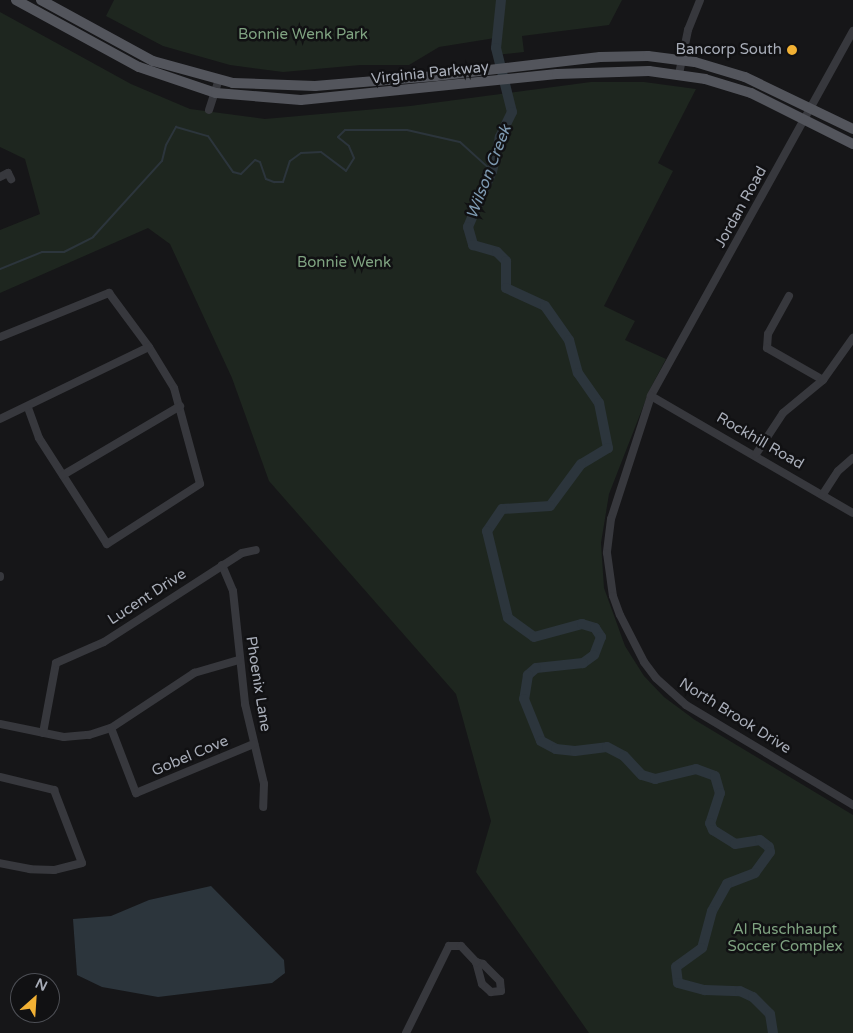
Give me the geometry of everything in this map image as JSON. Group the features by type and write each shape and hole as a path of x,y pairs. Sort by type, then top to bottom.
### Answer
{"main road":[{"name":"Virginia Parkway","path":"16,0 151,72 216,93 301,100 557,74 627,70 679,74 751,92 806,118 853,144"},
{"name":"Virginia Parkway","path":"41,0 94,30 159,63 219,80 293,87 450,75 628,55 681,60 745,77 812,107 853,129"},
{"path":"88,40 94,30"}],"street":[{"path":"679,74 681,60 700,0"},
{"name":"Jordan Road","path":"651,396 853,31"},
{"path":"209,110 219,80"},
{"path":"0,177 8,173 11,179"},
{"path":"0,338 108,292 149,347 174,388 200,484 107,544 39,438 28,408"},
{"path":"789,296 768,334 767,348 823,380"},
{"path":"756,454 783,413 823,380 853,338"},
{"path":"0,419 28,408 149,347"},
{"name":"Rockhill Road","path":"651,396 756,454 853,513"},
{"name":"North Brook Drive","path":"651,396 608,535 613,596 634,644 656,678 686,705 853,805"},
{"path":"63,475 180,406"},
{"path":"823,494 838,471 853,458"},
{"name":"Lucent Drive","path":"43,733 52,692 54,667 104,642 242,553 256,550"},
{"name":"Phoenix Lane","path":"222,565 233,591 239,660 254,744 264,784 262,807"},
{"path":"0,724 43,733 82,736 111,728 194,673 239,660"},
{"name":"Gobel Cove","path":"111,728 136,793 254,744"},
{"path":"0,777 54,790 82,863 54,870 30,870 0,862"},
{"path":"406,1033 446,951 454,944 461,946 476,962"}],"green space":[{"name":"Bonnie Wenk Park","path":"114,0 622,0 609,25 522,36 524,52 495,55 495,38 439,47 409,65 360,65 283,72 230,65 163,46 106,16"},
{"path":"0,12 131,84 190,109 265,119 410,106 591,82 644,82 696,89 658,163 673,171 604,306 635,321 625,340 666,359 650,389 609,494 601,543 604,588 625,646 644,676 664,697 695,720 853,815 853,1033 589,1033 476,872 491,821 456,694 269,481 232,378 170,244 148,228 0,293 0,230 40,214 25,159 0,147"}],"shaded area":[{"path":"211,886 284,960 285,973 272,983 158,997 102,987 77,975 73,919 111,916 149,900"}],"waterway":[{"name":"Wilson Creek","path":"501,0 496,48 512,112 500,137 492,171 468,227 473,245 497,252 506,261 506,288 545,306 569,340 578,373 599,403 608,448 581,464 550,506 502,509 487,531 508,618 534,637 582,624 595,628 601,637 594,655 583,663 536,668 528,675 524,699 541,741 556,749 575,751 607,747 624,756 642,775 655,779 696,769 715,776 720,793 710,823 713,830 735,844 760,840 769,847 770,852 755,873 727,884 712,911 702,948 676,967 678,983 705,990 740,991 753,997 770,1014 773,1033"},
{"path":"0,269 42,252 64,252 93,237 162,161 166,145 176,127 208,136 233,172 241,174 255,160 260,162 266,179 274,182 283,182 290,161 301,153 321,152 346,171 354,158 349,146 338,137 345,130 407,130 460,142 492,171"}],"place":[{"name":"Bancorp South","path":"792,50"}],"park label":[{"name":"Bonnie Wenk","path":"344,263"},
{"name":"Al Ruschhaupt Soccer Complex","path":"785,938"}]}
